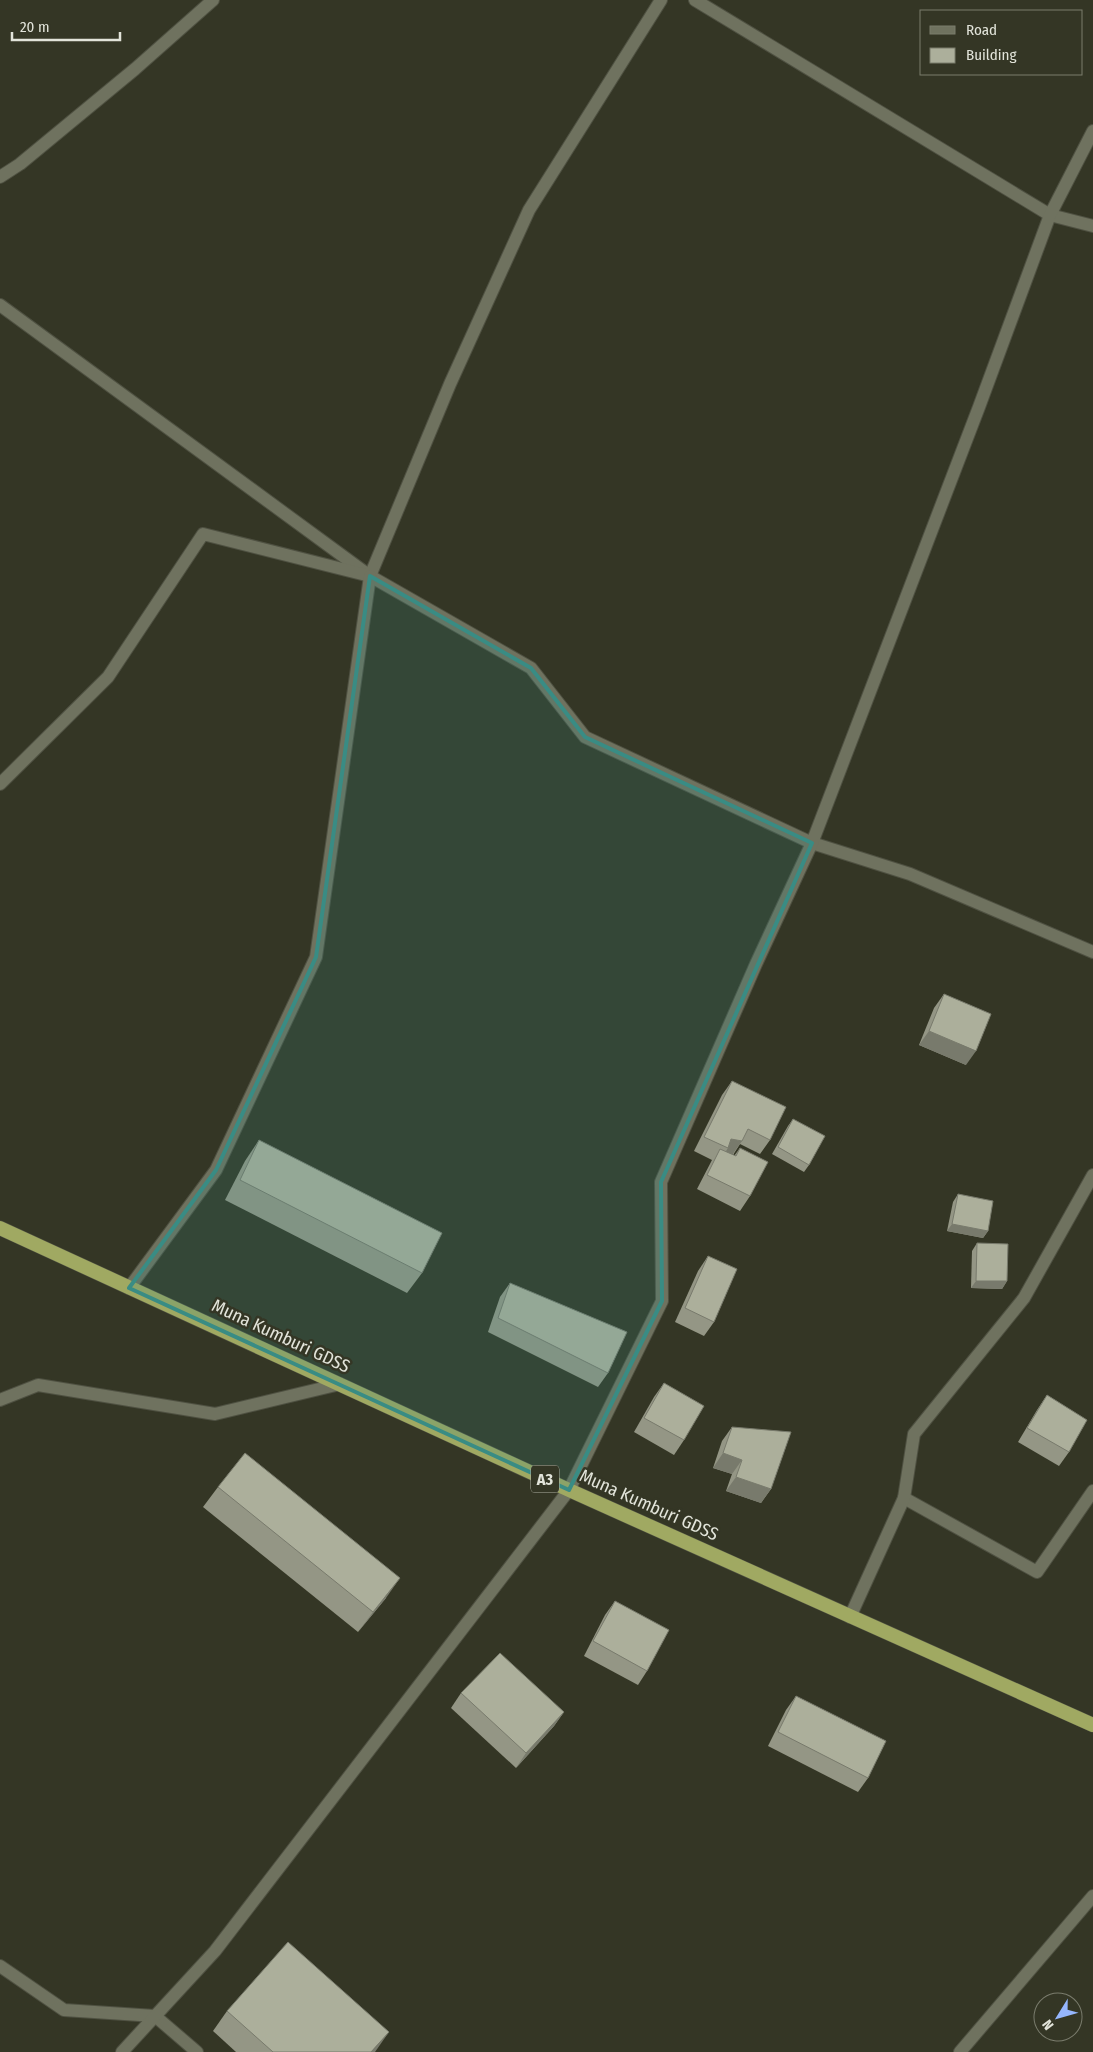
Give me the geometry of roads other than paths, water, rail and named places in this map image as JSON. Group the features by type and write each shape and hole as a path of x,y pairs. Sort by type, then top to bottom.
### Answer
{"highway":[{"name":"Muna Kumburi GDSS","path":"0,1228 569,1490 1093,1725"}],"street":[{"path":"0,177 20,164 135,69 213,0"},
{"path":"130,1288 216,1170 316,957 370,576 450,384 529,210 661,0"},
{"path":"694,0 1050,215 1093,226"},
{"path":"122,2052 215,1951 569,1490 662,1301 661,1182 756,964 812,843 1050,215 1093,131"},
{"path":"0,305 370,576 531,668 585,737 812,843 910,874 1093,952"},
{"path":"0,784 108,677 203,534 370,576"},
{"path":"850,1617 904,1498 914,1434 1024,1298 1093,1175"},
{"path":"0,1400 38,1385 215,1414 340,1384"},
{"path":"904,1498 1038,1572 1093,1491"},
{"path":"960,2052 1093,1896"},
{"path":"0,1966 64,2010 155,2016 198,2052"}]}
